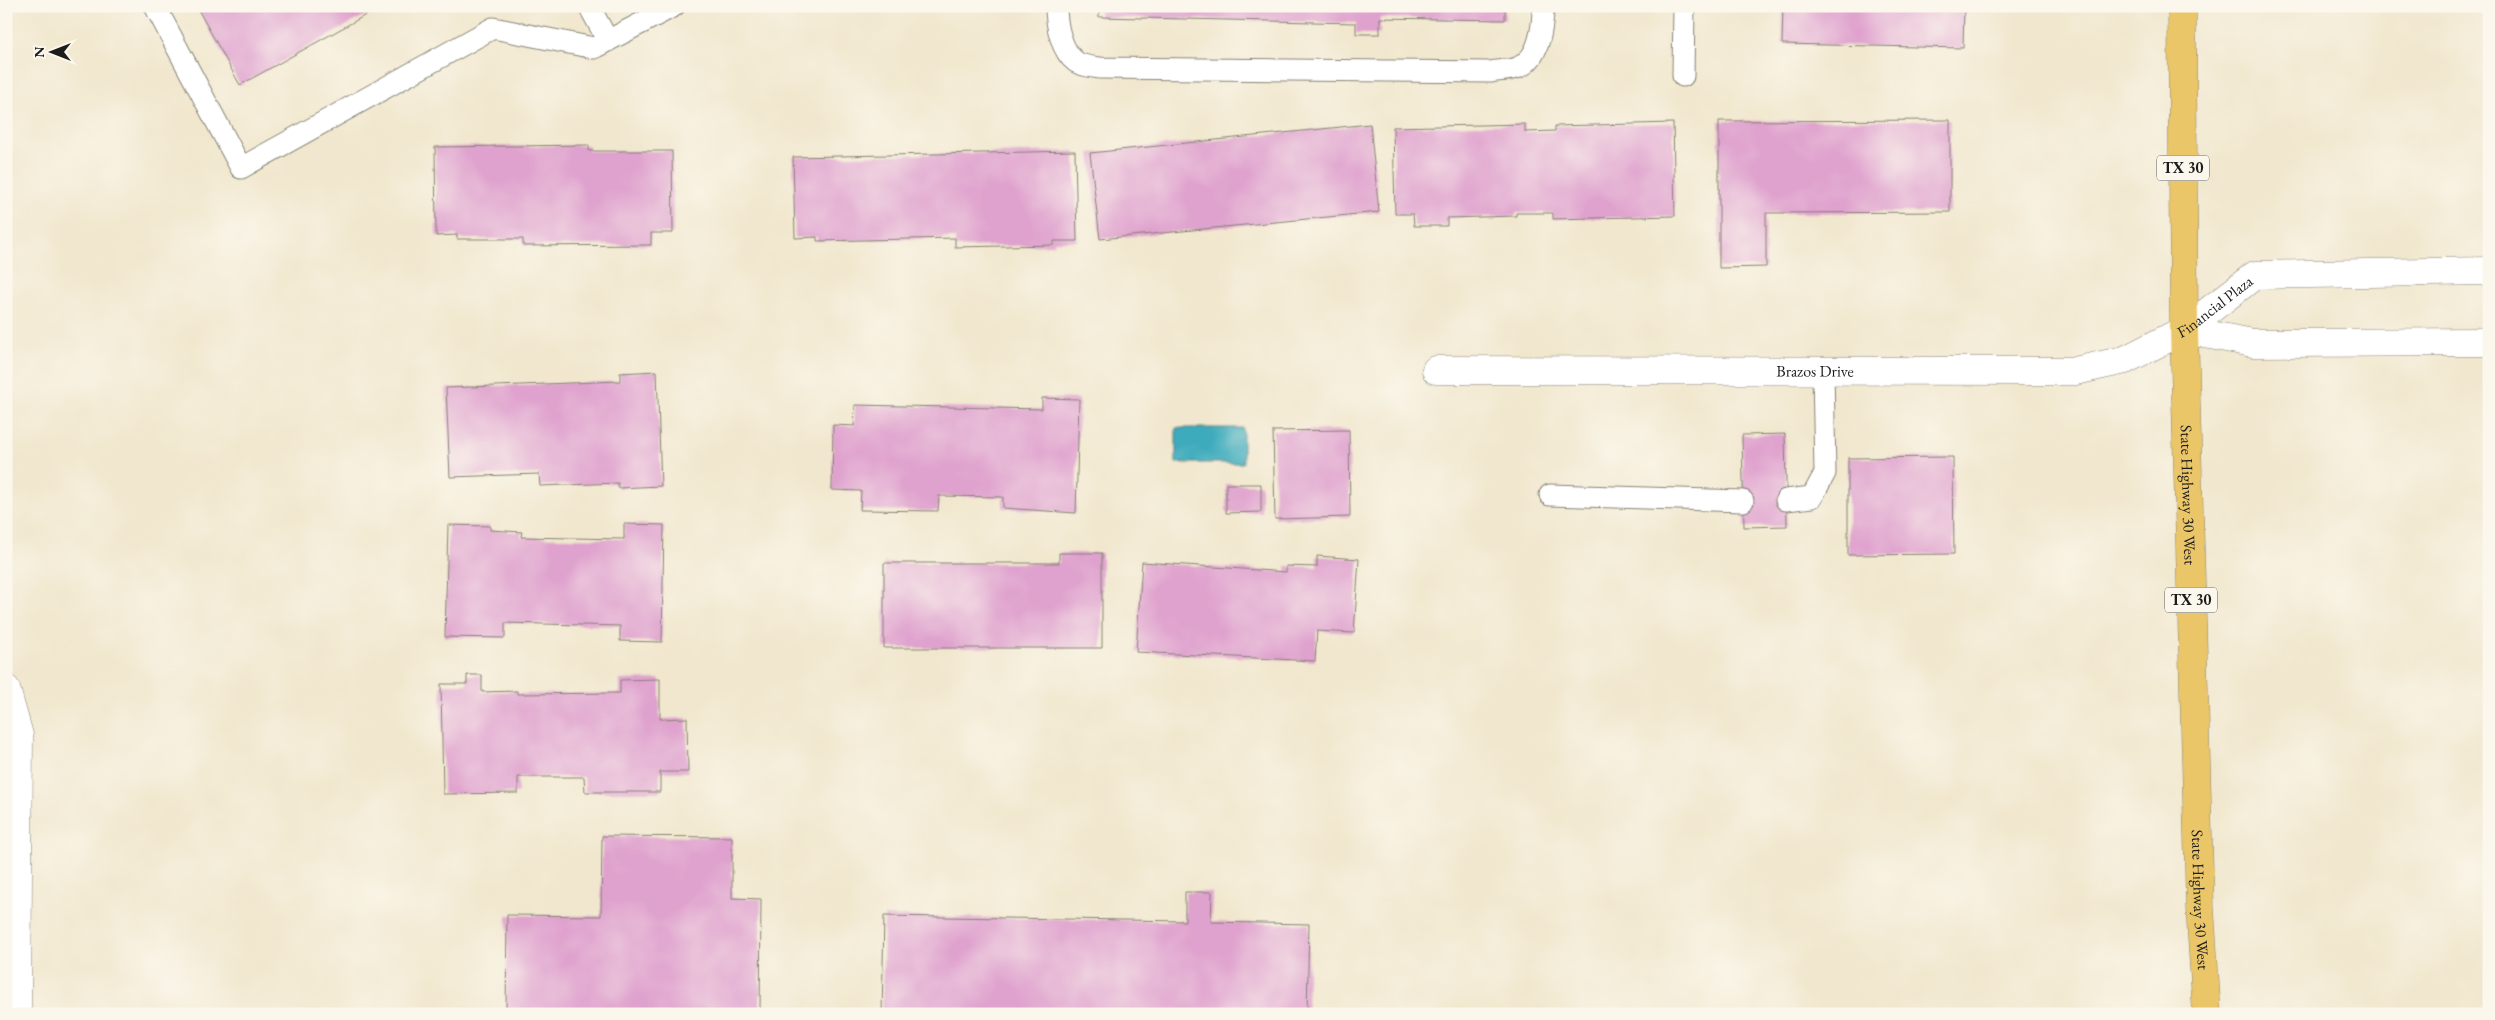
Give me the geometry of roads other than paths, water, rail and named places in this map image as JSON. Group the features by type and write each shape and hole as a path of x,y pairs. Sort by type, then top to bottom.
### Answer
{"main road":[{"name":"State Highway 30 West","path":"2182,6 2184,330 2199,898 2207,1014"}],"street":[{"name":"Financial Plaza","path":"2184,330 2255,275 2489,271"},
{"name":"Financial Plaza","path":"2184,330 2253,344 2489,342"},
{"name":"Brazos Drive","path":"1436,370 2075,371 2125,360 2184,330"},
{"path":"6,689 20,735 13,794 17,1014"}],"lane":[{"path":"155,6 241,168 493,28 594,48 674,6"},
{"path":"589,6 608,41"},
{"path":"1056,6 1056,16 1062,43 1076,62 1100,68 1491,72 1520,67 1534,52 1543,28 1543,6"},
{"path":"1683,76 1684,6"},
{"path":"1786,500 1812,497 1825,473 1823,371"},
{"path":"1550,495 1743,501"}],"water":[{"path":"1176,428 1243,428 1243,463 1176,463"}]}
